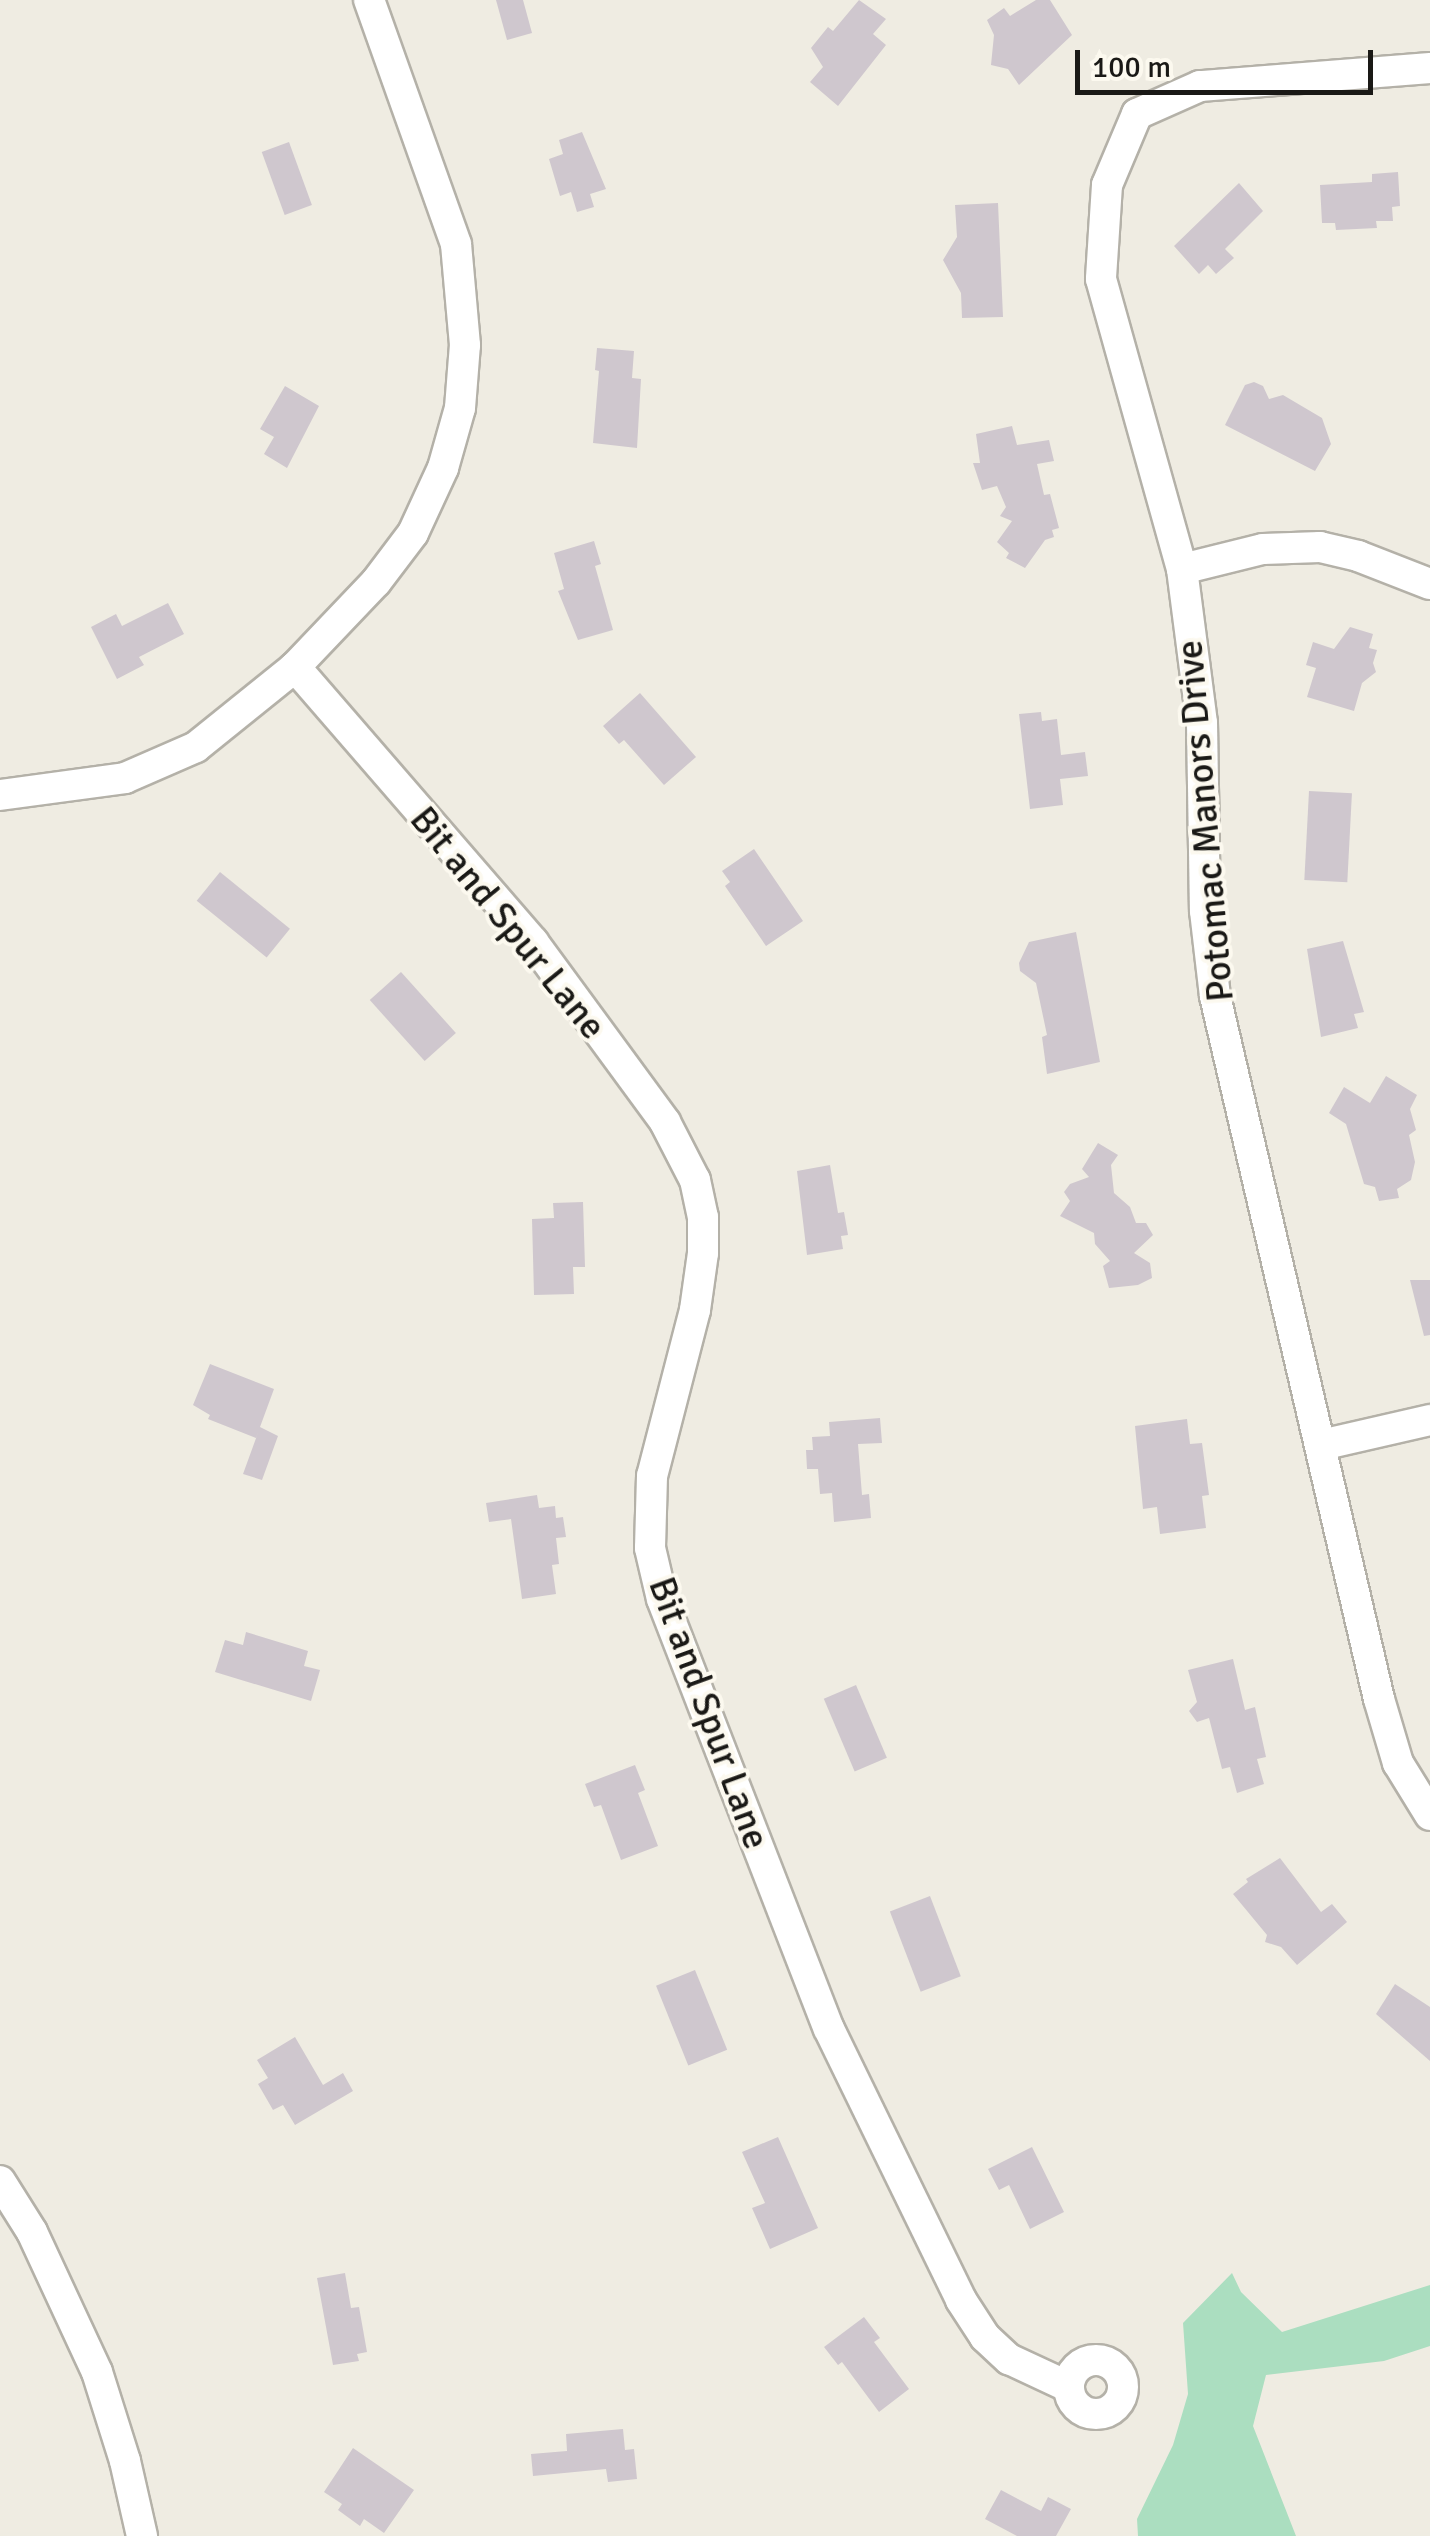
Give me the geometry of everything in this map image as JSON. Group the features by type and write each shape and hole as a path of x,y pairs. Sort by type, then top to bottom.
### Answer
{"street":[{"path":"0,794 126,778 196,747 295,667 376,582 413,533 444,468 460,408 465,345 456,244 369,0"},
{"name":"Potomac Manors Drive","path":"1430,68 1200,86 1137,114 1107,185 1101,279 1182,570 1202,723 1206,911 1216,996 1379,1698 1398,1762 1430,1815"},
{"path":"1182,570 1263,549 1320,547 1358,556 1430,584"},
{"name":"Bit and Spur Lane","path":"295,667 534,942 665,1122 695,1180 703,1235 695,1310 652,1476 650,1548 662,1599 834,2039 961,2300 985,2337 1009,2360 1069,2387"},
{"path":"1321,1446 1430,1420"},
{"path":"0,2181 32,2232 97,2372 125,2461 142,2536"}],"green space":[{"path":"1232,2273 1241,2292 1282,2332 1430,2285 1430,2346 1384,2361 1266,2375 1253,2426 1296,2536 1138,2536 1137,2519 1173,2445 1188,2394 1183,2323"}],"building":[{"path":"496,0 523,0 532,33 507,40"},
{"path":"859,0 886,19 873,34 886,45 838,106 810,82 823,67 811,48 828,27 833,31"},
{"path":"1036,0 1050,0 1072,35 1019,85 1008,69 991,65 994,35 987,20 1004,8 1010,16"},
{"path":"582,132 606,189 590,194 594,207 577,212 571,192 560,196 549,159 563,154 559,140"},
{"path":"289,142 312,205 285,215 262,152"},
{"path":"1398,172 1400,206 1392,207 1393,221 1376,221 1377,228 1336,230 1335,223 1322,223 1320,185 1372,182 1372,174"},
{"path":"1239,183 1263,211 1225,249 1234,258 1216,274 1208,265 1199,274 1174,246"},
{"path":"998,203 1003,317 962,318 961,293 943,260 957,237 955,205"},
{"path":"597,348 634,351 632,378 641,379 637,448 593,443"},
{"path":"1254,382 1263,386 1269,399 1283,395 1322,418 1331,444 1315,471 1225,425 1245,385"},
{"path":"285,386 319,406 287,468 264,454 274,437 260,429"},
{"path":"1012,426 1017,445 1049,440 1054,461 1037,464 1044,495 1050,494 1059,528 1052,530 1054,537 1045,540 1025,568 1006,558 1009,553 997,542 1012,521 1000,516 1006,507 997,486 982,490 973,463 980,463 976,434"},
{"path":"594,541 601,564 595,566 613,630 578,640 558,591 564,589 554,553"},
{"path":"168,603 184,634 139,657 144,665 117,679 91,627 116,614 122,626"},
{"path":"1350,627 1373,634 1369,648 1377,650 1373,663 1376,672 1362,683 1354,711 1307,697 1316,668 1306,665 1313,642 1334,649"},
{"path":"640,693 696,757 664,785 624,740 619,744 603,726"},
{"path":"1041,712 1042,721 1057,719 1061,755 1085,752 1088,776 1060,779 1063,805 1030,809 1019,714"},
{"path":"1309,791 1352,793 1347,882 1304,880"},
{"path":"754,849 803,921 766,946 725,886 730,882 722,871"},
{"path":"220,872 290,929 267,957 197,901"},
{"path":"1076,932 1100,1062 1047,1074 1042,1037 1047,1035 1036,983 1020,971 1019,963 1029,942"},
{"path":"1343,941 1364,1012 1354,1014 1358,1028 1321,1037 1307,949"},
{"path":"401,972 456,1033 425,1061 370,1000"},
{"path":"1386,1076 1417,1095 1410,1109 1416,1130 1409,1135 1415,1162 1411,1180 1397,1189 1399,1198 1379,1201 1375,1187 1364,1184 1346,1124 1329,1113 1344,1087 1370,1103"},
{"path":"1098,1143 1118,1155 1111,1165 1114,1193 1130,1207 1136,1223 1146,1223 1153,1235 1134,1253 1150,1263 1152,1278 1138,1285 1109,1288 1103,1266 1110,1261 1095,1244 1094,1233 1060,1216 1070,1201 1064,1192 1070,1184 1089,1177 1082,1169"},
{"path":"830,1165 838,1213 844,1212 848,1235 841,1236 843,1249 807,1255 797,1171"},
{"path":"583,1202 585,1267 573,1267 574,1294 534,1295 532,1219 554,1218 553,1203"},
{"path":"1410,1280 1430,1280 1430,1335 1424,1336"},
{"path":"210,1364 274,1389 260,1427 278,1436 262,1480 243,1474 259,1430 256,1438 208,1419 210,1415 193,1405"},
{"path":"880,1418 882,1443 858,1444 862,1495 869,1494 871,1518 834,1522 832,1493 820,1494 818,1469 807,1469 806,1450 813,1450 812,1437 830,1436 829,1422"},
{"path":"1187,1419 1190,1444 1202,1443 1209,1495 1202,1496 1206,1528 1160,1534 1157,1507 1143,1509 1135,1426"},
{"path":"537,1495 539,1508 555,1506 556,1518 563,1517 566,1537 556,1538 559,1564 552,1565 556,1594 522,1599 511,1519 489,1522 486,1503"},
{"path":"246,1632 308,1651 304,1666 320,1670 311,1701 215,1672 225,1640 243,1645"},
{"path":"1233,1659 1245,1710 1255,1707 1266,1757 1257,1759 1264,1784 1237,1793 1230,1767 1222,1769 1209,1718 1197,1722 1189,1711 1197,1702 1188,1670"},
{"path":"856,1685 887,1758 855,1771 824,1699"},
{"path":"635,1765 645,1790 638,1793 658,1846 621,1860 601,1805 594,1807 585,1784"},
{"path":"1280,1858 1321,1912 1332,1904 1347,1922 1297,1965 1281,1947 1265,1942 1267,1935 1233,1894 1248,1882 1246,1879"},
{"path":"930,1896 961,1976 921,1992 890,1911"},
{"path":"695,1970 727,2050 688,2065 656,1986"},
{"path":"1395,1984 1430,2007 1430,2061 1376,2014"},
{"path":"295,2037 323,2085 343,2073 353,2091 295,2125 283,2105 273,2110 258,2084 268,2078 257,2060"},
{"path":"778,2137 818,2228 770,2249 752,2208 765,2203 742,2152"},
{"path":"1032,2147 1064,2212 1030,2229 1009,2185 999,2190 988,2169"},
{"path":"345,2273 351,2308 359,2307 367,2352 357,2354 359,2361 333,2365 317,2278"},
{"path":"864,2317 880,2338 874,2342 909,2389 879,2412 842,2362 838,2365 824,2347"},
{"path":"623,2429 625,2450 634,2449 637,2479 608,2482 606,2469 533,2476 531,2454 567,2451 566,2434"},
{"path":"353,2448 414,2490 384,2533 364,2519 360,2526 338,2510 342,2504 324,2492"},
{"path":"1001,2490 1041,2511 1048,2497 1071,2509 1056,2536 1017,2536 985,2519"}]}
